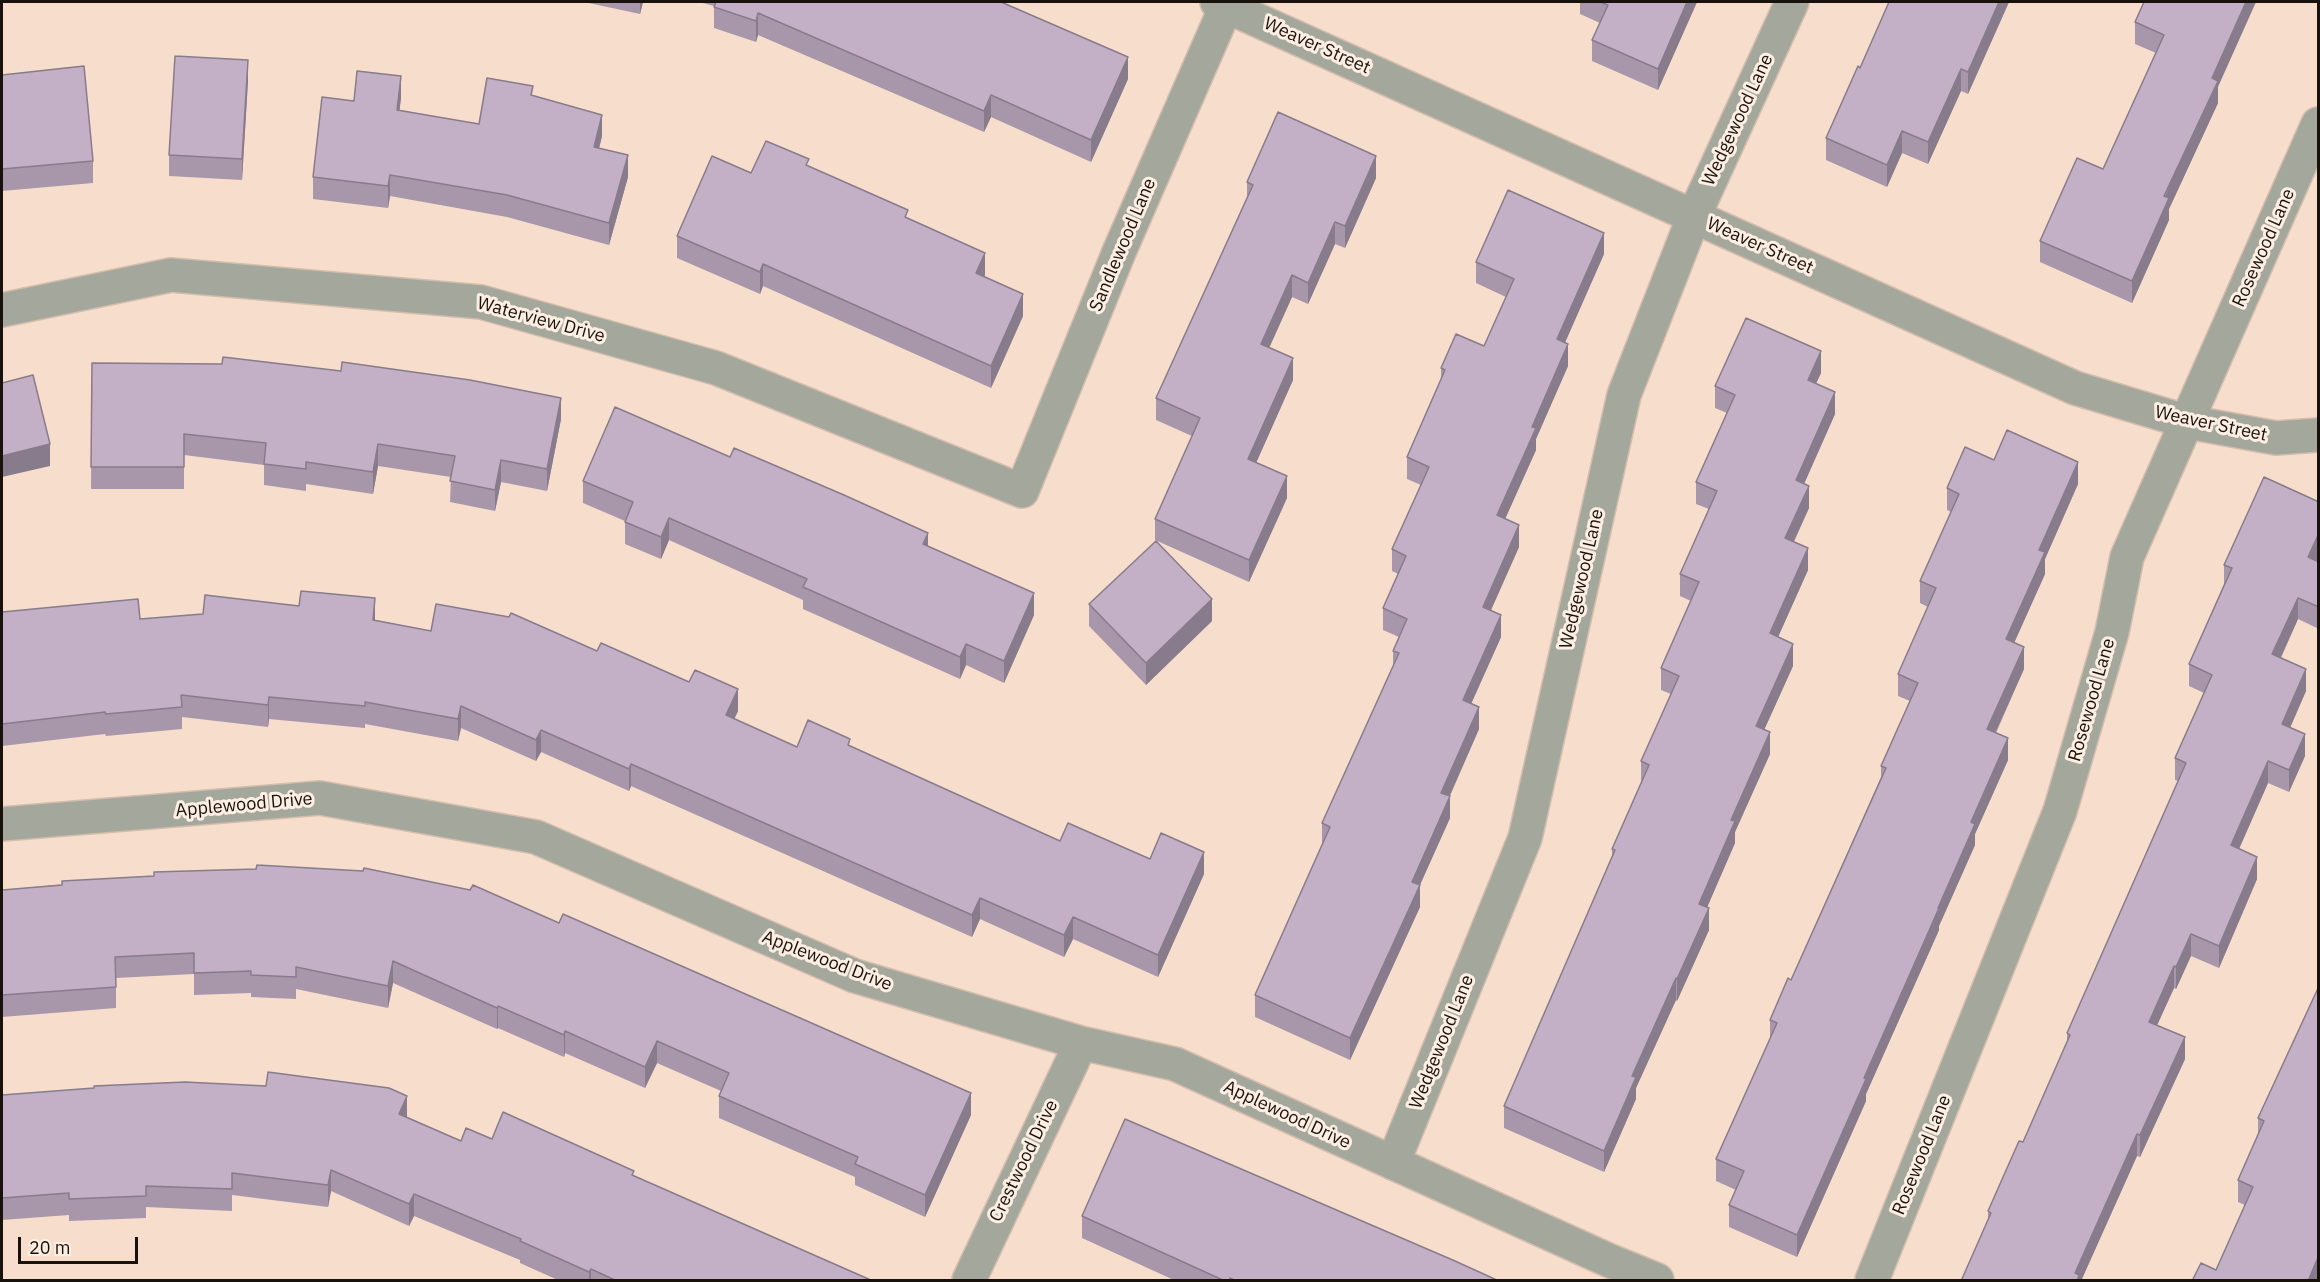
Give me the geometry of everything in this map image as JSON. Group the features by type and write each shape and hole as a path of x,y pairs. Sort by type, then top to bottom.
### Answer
{"street":[{"name":"Wedgewood Lane","path":"1393,1163 1525,838 1624,394 1694,216 1792,2"},
{"name":"Weaver Street","path":"1223,3 2075,388 2188,422 2276,438 2319,435"},
{"name":"Sandlewood Lane","path":"1022,491 1223,3"},
{"name":"Rosewood Lane","path":"1872,1281 2060,811 2112,632 2127,557 2319,124"},
{"name":"Waterview Drive","path":"2,310 171,275 481,302 716,368 1022,491"},
{"name":"Applewood Drive","path":"2,825 320,798 536,837 855,976 1081,1043 1175,1064 1657,1281"},
{"name":"Crestwood Drive","path":"969,1281 1081,1043"}],"building":[{"path":"716,2 1001,2 1128,57 1091,140 991,95 984,111 758,13 756,21 714,7"},
{"path":"1600,2 1687,2 1658,69 1592,40 1608,5"},
{"path":"1889,2 1999,2 1968,72 1961,69 1928,142 1902,131 1887,165 1826,138"},
{"path":"2144,2 2246,2 2212,78 2218,81 2164,196 2169,198 2132,281 2040,241 2077,158 2103,169 2164,35 2135,22"},
{"path":"175,56 248,60 242,159 169,155"},
{"path":"84,66 93,161 2,169 2,75"},
{"path":"357,71 401,76 397,110 479,124 487,78 533,86 531,95 602,115 594,147 628,155 609,223 507,195 390,175 388,186 313,177 322,97 354,101"},
{"path":"1278,112 1376,156 1345,226 1335,222 1308,283 1292,275 1261,344 1293,358 1248,459 1287,476 1249,560 1155,519 1200,418 1156,398 1253,185 1247,182"},
{"path":"766,141 809,159 806,165 908,210 905,217 985,253 976,273 1023,294 991,366 763,264 760,272 677,236 712,156 751,173"},
{"path":"1508,190 1604,233 1557,339 1568,344 1532,427 1536,428 1497,515 1519,525 1483,607 1501,615 1463,700 1479,707 1441,793 1450,796 1412,882 1420,885 1350,1038 1255,995 1330,827 1322,823 1399,653 1393,651 1407,619 1383,608 1406,556 1392,549 1429,467 1407,457 1445,370 1441,368 1456,334 1484,346 1514,279 1476,262"},
{"path":"1746,318 1821,351 1808,380 1835,392 1796,480 1809,486 1785,538 1808,548 1770,633 1793,644 1756,726 1770,732 1731,820 1735,821 1699,904 1709,908 1632,1076 1636,1077 1604,1151 1504,1106 1615,850 1612,849 1649,765 1641,761 1679,676 1661,668 1699,582 1680,574 1717,491 1696,482 1735,395 1715,386"},
{"path":"223,357 341,371 342,362 470,380 561,398 547,469 501,460 495,490 450,481 455,456 378,444 373,472 306,462 306,469 264,464 266,443 184,434 184,467 91,467 92,363 222,364"},
{"path":"33,375 50,444 2,456 2,383"},
{"path":"615,407 730,457 734,448 844,495 928,533 923,544 1034,593 1004,661 966,644 960,657 803,587 807,579 669,518 661,537 625,522 633,502 583,481"},
{"path":"2007,430 2078,462 2039,550 2045,552 2006,639 2024,647 1987,729 2008,738 1971,822 1975,824 1797,1235 1729,1205 1744,1171 1716,1159 1777,1023 1770,1020 1788,978 1791,980 1886,768 1881,766 1918,683 1898,674 1936,588 1920,581 1959,494 1947,488 1965,447 1994,460"},
{"path":"2264,477 2319,502 2319,533 2308,557 2319,562 2319,607 2298,598 2272,654 2306,669 2282,724 2305,734 2289,770 2268,761 2231,845 2257,857 2219,946 2191,934 2149,1022 2185,1037 2140,1135 2137,1134 2075,1273 2079,1275 2077,1281 1961,1281 1991,1213 1988,1211 2019,1141 2023,1142 2070,1035 2067,1033 2186,763 2175,758 2212,675 2189,664 2232,568 2224,565"},
{"path":"1156,541 1212,599 1146,663 1089,604"},
{"path":"301,591 375,598 373,620 431,631 436,604 509,617 511,613 597,651 601,643 689,682 695,670 738,689 726,715 797,747 808,720 850,739 848,745 1060,841 1068,823 1150,859 1161,833 1204,852 1158,955 1073,917 1064,935 980,898 972,915 631,764 629,769 541,730 536,740 461,706 458,719 365,702 365,706 269,697 268,705 181,695 182,707 106,714 105,712 2,724 2,612 138,599 140,619 203,614 205,595 299,606"},
{"path":"257,865 363,871 364,868 470,890 473,885 559,923 563,914 971,1093 925,1195 855,1164 858,1157 719,1096 729,1073 657,1041 645,1067 565,1031 564,1035 498,1006 497,1008 393,961 388,986 296,967 296,977 251,975 251,971 194,973 194,953 115,957 116,987 2,995 2,890 62,885 62,881 154,876 154,872 256,869"},
{"path":"2319,986 2319,1255 2308,1281 2192,1281 2201,1263 2216,1270 2253,1187 2238,1180 2264,1121 2258,1118"},
{"path":"268,1072 389,1088 407,1096 399,1114 461,1141 466,1128 492,1139 503,1112 634,1171 632,1175 873,1281 617,1281 591,1269 589,1272 520,1241 521,1239 414,1194 409,1204 331,1170 328,1185 232,1173 232,1189 146,1186 146,1196 69,1199 69,1193 2,1198 2,1095 94,1088 94,1086 185,1082 266,1086"},
{"path":"1125,1119 1499,1281 1236,1281 1230,1278 1229,1281 1225,1281 1082,1216"}]}
